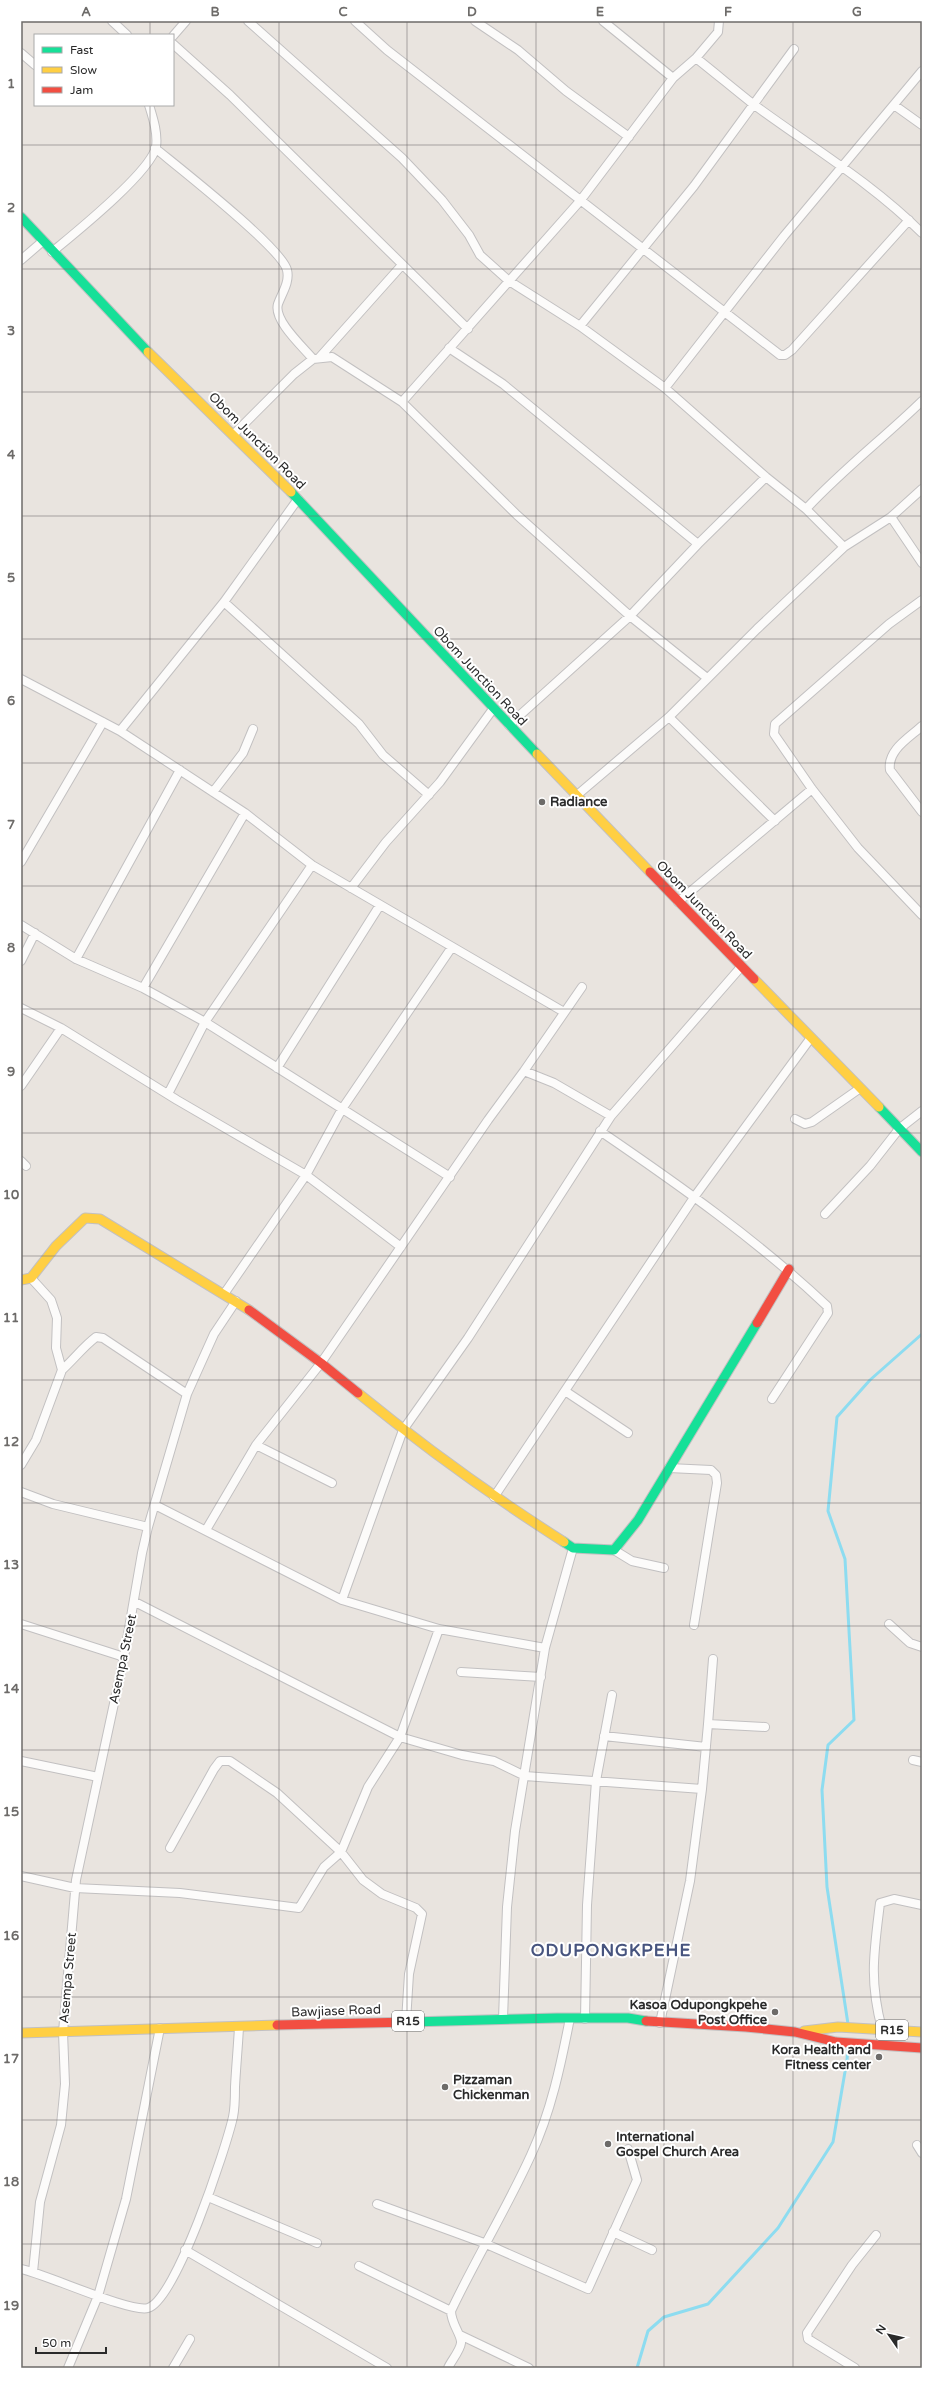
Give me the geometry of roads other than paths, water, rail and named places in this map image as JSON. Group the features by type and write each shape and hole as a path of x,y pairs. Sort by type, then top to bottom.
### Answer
{"main road":[{"name":"Obom Junction Road","path":"21,217 52,252 134,338 298,499 576,796 810,1039 922,1152"},
{"path":"21,1280 31,1278 56,1246 85,1218 100,1219 236,1302 321,1363 403,1430 494,1497 573,1548 614,1550 638,1520 789,1269"},
{"name":"Bawjiase Road","path":"21,2033 503,2019 628,2018 660,2023 794,2032 836,2042 922,2048"},
{"name":"Bawjiase Road","path":"794,2032 838,2027 922,2032"}],"street":[{"path":"112,21 126,34"},
{"path":"174,35 186,21"},
{"path":"248,21 402,158 442,200 469,235 480,256 509,281 580,326 665,388 766,477 806,509 844,547"},
{"path":"356,21 387,50 580,201 642,247 725,314 780,355 785,355 909,220"},
{"path":"475,21 518,50 566,91 628,137"},
{"path":"603,21 673,78"},
{"path":"402,402 580,201 673,78 696,58 718,32 721,24 719,21"},
{"path":"174,45 230,95 468,329"},
{"path":"580,326 642,247 694,186 794,49"},
{"path":"21,53 34,64"},
{"path":"696,58 754,104 842,167 909,220 922,233"},
{"path":"665,388 725,314 784,236 922,71"},
{"path":"894,105 922,125"},
{"path":"52,252 111,202 149,161 156,148 156,132 149,106"},
{"path":"156,148 225,206 280,257 287,270 286,285 277,307 279,319 316,358 332,358 402,402 517,515 630,616 707,678"},
{"path":"21,260 43,241"},
{"path":"233,436 294,374 316,358 402,265"},
{"path":"449,348 503,384 698,544"},
{"path":"806,509 836,477 890,433 922,401"},
{"path":"509,725 630,616 698,544 766,477"},
{"path":"576,796 669,717 707,678 844,547 891,517 922,489"},
{"path":"120,731 224,602 298,499"},
{"path":"891,517 922,563"},
{"path":"922,600 889,624 776,724 774,734 812,789 858,848 922,915"},
{"path":"224,602 360,724 383,755 429,795"},
{"path":"21,679 120,731 245,813 312,865 564,1012"},
{"path":"351,888 386,842 429,795 493,709"},
{"path":"669,717 775,821"},
{"path":"21,862 103,722"},
{"path":"922,726 891,754 889,762 890,770 922,812"},
{"path":"213,792 243,753 254,729"},
{"path":"76,959 180,770"},
{"path":"678,902 812,789"},
{"path":"143,988 245,813"},
{"path":"168,1094 205,1022 312,865"},
{"path":"277,1068 380,905"},
{"path":"21,925 76,959 143,988 205,1022 450,1177"},
{"path":"21,961 36,933"},
{"path":"224,1294 306,1175 342,1109 452,947"},
{"path":"342,1600 403,1430 468,1338 610,1116 741,967"},
{"path":"206,1530 256,1445 321,1363 582,988"},
{"path":"21,1008 61,1028 168,1094 306,1175 401,1247"},
{"path":"21,1086 61,1028"},
{"path":"494,1497 695,1196 810,1039"},
{"path":"524,1071 554,1083 610,1116"},
{"path":"795,1119 805,1124 812,1122 859,1089"},
{"path":"825,1214 870,1166 899,1129 922,1111"},
{"path":"600,1130 695,1196 789,1269 827,1306 828,1313 772,1399"},
{"path":"31,1278 50,1300 57,1318 56,1348 62,1370"},
{"name":"Asempa Street","path":"33,2272 40,2202 61,2125 65,2084 63,2032 75,1888 124,1657 148,1527 187,1394 214,1334 236,1302"},
{"path":"21,1465 36,1440 62,1370 80,1354 88,1342 96,1336 103,1338 187,1394"},
{"path":"565,1391 628,1432"},
{"path":"256,1445 332,1483"},
{"path":"669,1468 711,1470 716,1475 717,1484 694,1625"},
{"path":"21,1492 53,1504 148,1527"},
{"path":"155,1505 342,1600 439,1629 545,1648"},
{"path":"503,2019 507,1907 515,1830 545,1648 573,1548"},
{"path":"614,1550 632,1561 664,1568"},
{"path":"135,1602 400,1738 494,1761 525,1776 702,1789"},
{"path":"21,1624 124,1657"},
{"path":"889,1624 910,1643 922,1647"},
{"path":"21,1876 75,1888 180,1892 299,1908 324,1867 341,1852 368,1788 400,1738 439,1629"},
{"path":"660,2023 690,1881 702,1789 713,1659"},
{"path":"461,1672 540,1677"},
{"path":"585,2019 587,1905 596,1781 612,1695"},
{"path":"708,1724 765,1727"},
{"path":"604,1736 706,1747"},
{"path":"913,1760 922,1762"},
{"path":"21,1761 98,1777"},
{"path":"170,1848 214,1769 220,1761 230,1761 277,1793 341,1852 363,1880 382,1894 416,1908 422,1914 409,1974 406,2022"},
{"path":"882,2029 874,1995 872,1969 880,1903 894,1899 922,1905"},
{"path":"448,2368 461,2344 460,2335 451,2322 451,2311 484,2243 532,2154 557,2080 570,2018"},
{"path":"21,2269 98,2296 142,2308 155,2305 167,2290 186,2250 208,2197 233,2116 239,2027"},
{"path":"68,2368 98,2296 126,2198 160,2028"},
{"path":"917,2145 922,2153"},
{"path":"377,2204 484,2243 588,2289 637,2180 628,2149"},
{"path":"208,2197 317,2242"},
{"path":"613,2232 652,2250"},
{"path":"855,2368 808,2338 807,2333 852,2265 876,2235"},
{"path":"186,2250 387,2368"},
{"path":"358,2266 451,2311"},
{"path":"460,2335 529,2368"},
{"path":"173,2368 190,2338"}],"waterway":[{"path":"848,2024 827,1887 822,1790 828,1745 854,1720 845,1559 828,1511 837,1417 870,1380 922,1334"},
{"path":"637,2368 648,2331 664,2317 708,2304 778,2228 833,2142 848,2046"}],"place":[{"name":"Radiance","path":"542,802"},
{"name":"Kasoa Odupongkpehe Post Office","path":"775,2012"},
{"name":"Kora Health and Fitness center","path":"879,2057"},
{"name":"Pizzaman Chickenman","path":"445,2087"},
{"name":"International Gospel Church Area","path":"608,2144"}],"district":[{"name":"ODUPONGKPEHE","path":"611,1950"}]}
